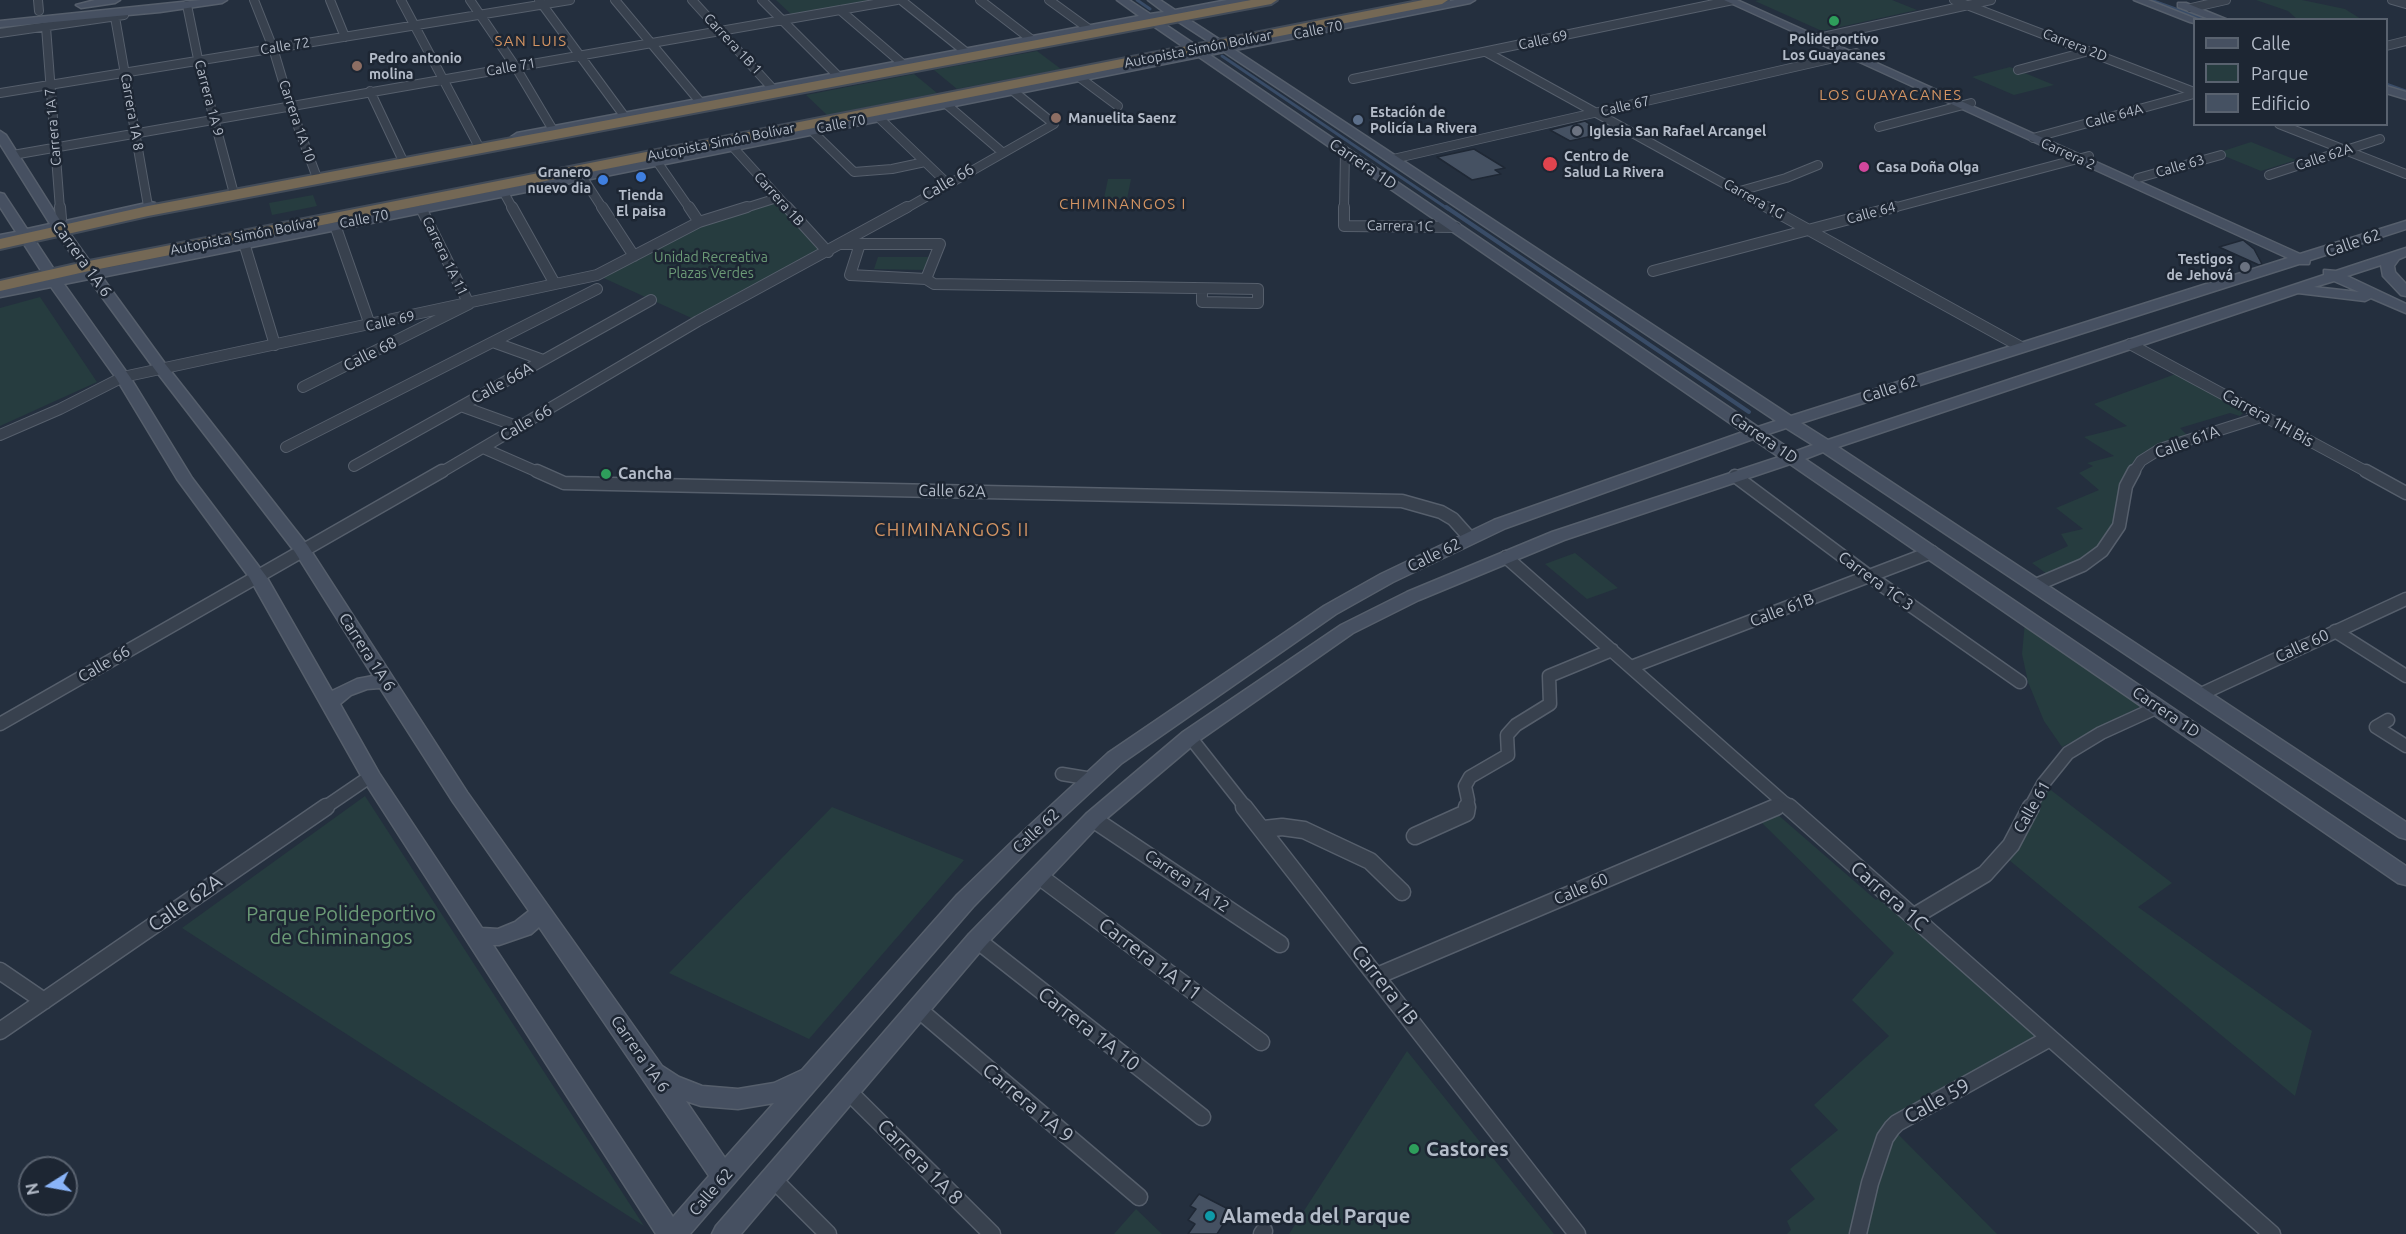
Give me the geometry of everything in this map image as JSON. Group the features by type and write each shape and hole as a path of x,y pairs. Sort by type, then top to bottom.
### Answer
{"highway":[{"path":"0,244 59,227 1244,2 1271,0"},
{"name":"Autopista Simón Bolívar","path":"0,286 1261,39 1442,0"}],"street":[{"path":"0,17 39,6 110,0"},
{"path":"0,33 222,0"},
{"name":"Carrera 1A 10","path":"254,0 273,48 290,105 316,175"},
{"path":"330,0 345,36"},
{"path":"401,0 478,145"},
{"path":"470,0 515,66 553,130"},
{"name":"Calle 72","path":"0,93 198,59 480,15 541,2 570,0"},
{"path":"615,0 701,103"},
{"name":"Carrera 1B 1","path":"692,0 773,89"},
{"path":"762,0 839,77"},
{"path":"899,0 969,54"},
{"name":"Calle 71","path":"13,155 214,118 899,0"},
{"path":"980,0 1032,40"},
{"path":"1049,0 1089,29"},
{"name":"Carrera 1D","path":"1122,0 1224,69 1345,158 1365,165 2406,877"},
{"name":"Carrera 1D","path":"1153,0 2406,832"},
{"name":"Calle 70","path":"1261,39 1470,0"},
{"name":"Carrera 2","path":"1730,0 2083,157 2333,275 2404,300"},
{"name":"Calle 69","path":"1353,79 1730,0"},
{"name":"Carrera 2","path":"1738,0 1818,38"},
{"name":"Carrera 2D","path":"1954,0 2193,93"},
{"path":"1818,38 1991,0"},
{"path":"2139,0 2193,20"},
{"path":"2168,0 2218,18"},
{"path":"2192,8 2226,0"},
{"path":"2392,0 2406,4"},
{"path":"541,2 625,117"},
{"name":"Carrera 1A 9","path":"187,5 198,59 233,190"},
{"path":"0,24 160,9"},
{"path":"840,10 904,65"},
{"name":"Carrera 1A 8","path":"115,17 148,206"},
{"path":"59,227 148,206 403,161 553,130 969,54 1089,29 1151,20"},
{"name":"Carrera 1A 7","path":"46,27 61,219 59,227"},
{"path":"2388,46 2406,41"},
{"name":"Calle 70","path":"91,269 244,243 420,205 581,176 1010,88 1173,59 1198,51"},
{"name":"Carrera 1G","path":"1486,51 2022,347"},
{"path":"2018,70 2089,51"},
{"name":"Calle 67","path":"1394,159 1852,53"},
{"path":"1173,59 1198,61 1224,69"},
{"path":"1078,77 1118,106"},
{"path":"2388,78 2406,84"},
{"name":"Calle 66","path":"0,724 483,448 698,321 828,252 1054,124 1010,88"},
{"path":"2388,90 2406,96"},
{"path":"370,92 403,161"},
{"name":"Calle 64A","path":"2038,137 2193,93"},
{"path":"945,103 1002,152"},
{"path":"1879,127 1966,105"},
{"path":"878,116 947,183"},
{"path":"2284,126 2406,174"},
{"path":"811,130 854,172 892,169 925,162"},
{"name":"Carrera 1A 6","path":"0,135 59,227 160,368 302,550 460,797 724,1177"},
{"name":"Calle 62A","path":"2269,175 2380,140"},
{"name":"Carrera 1B","path":"732,146 828,252"},
{"name":"Calle 63","path":"2138,178 2221,155"},
{"name":"Carrera 2","path":"2083,157 2138,178 2349,270 2404,300"},
{"name":"Calle 64","path":"1653,271 2083,157"},
{"name":"Carrera 1C","path":"1345,158 1344,226 1456,227"},
{"path":"656,160 699,222"},
{"path":"1740,191 1786,178 1818,165"},
{"path":"581,176 634,256"},
{"path":"503,191 555,284"},
{"name":"Carrera 1A 6","path":"0,197 123,377 185,479 257,576 371,776 670,1234"},
{"path":"469,304 597,275 699,222 777,198"},
{"name":"Carrera 1A 11","path":"420,205 469,304"},
{"path":"335,225 369,325"},
{"name":"Calle 62","path":"674,1234 965,901 1023,843 1115,758 1330,610 1387,578 1470,538 1531,513 1711,447 2406,225"},
{"path":"0,239 25,235"},
{"path":"2257,240 2269,250 2273,260 2271,265 2261,272"},
{"path":"2281,241 2311,247 2343,246"},
{"path":"244,243 275,345"},
{"path":"841,244 940,244 926,279"},
{"path":"860,244 850,275 926,279 934,284 1258,289 1258,303 1202,302 1202,289"},
{"path":"2400,254 2387,266 2388,273 2404,300"},
{"name":"Calle 62","path":"725,1234 977,940 1094,819 1190,737 1347,629 1413,596 1558,536 2400,254"},
{"path":"0,292 53,277"},
{"path":"67,296 83,287 102,286"},
{"path":"286,447 597,289"},
{"path":"2289,290 2404,300"},
{"name":"Calle 66A","path":"354,466 651,300"},
{"name":"Calle 68","path":"303,387 439,314 469,304"},
{"path":"2135,311 2158,319 2171,330"},
{"name":"Calle 69","path":"0,435 61,411 123,377 369,325 439,314"},
{"path":"493,342 543,360"},
{"name":"Carrera 1H Bis","path":"2130,344 2406,493"},
{"path":"1708,401 1720,418 1722,428 1717,441 1711,447"},
{"path":"1763,404 1791,411 1818,412"},
{"path":"460,406 519,427"},
{"name":"Calle 61A","path":"2036,585 2083,565 2102,550 2120,526 2126,486 2141,461 2160,449 2264,416"},
{"path":"1858,467 1854,451 1862,434"},
{"name":"Calle 62A","path":"483,448 564,483 1402,501 1428,506 1453,519 1470,538"},
{"path":"1816,473 1813,463 1823,457 1832,457 1858,467"},
{"path":"1755,470 1796,473 1836,486"},
{"name":"Carrera 1C 3","path":"1735,476 1869,576 2020,682"},
{"path":"1531,513 1542,514 1559,523 1561,529 1558,536"},
{"name":"Calle 61B","path":"1631,667 1932,552"},
{"name":"Carrera 1C","path":"1506,557 2272,1234"},
{"path":"1387,578 1394,590 1413,596"},
{"name":"Calle 60","path":"2199,695 2335,631 2402,605"},
{"path":"2335,631 2406,676"},
{"path":"1415,836 1466,813 1468,801 1465,786 1470,777 1508,755 1507,735 1516,725 1550,704 1549,676 1612,650"},
{"path":"329,703 344,691 364,682 385,681"},
{"name":"Calle 61","path":"1913,917 1986,873 2011,845 2043,784 2068,753 2101,732 2158,707"},
{"path":"2388,720 2376,727 2406,746"},
{"name":"Carrera 1B","path":"1190,737 1578,1234"},
{"path":"1062,774 1092,779"},
{"name":"Calle 62A","path":"0,1031 371,776"},
{"name":"Calle 60","path":"1377,976 1785,803"},
{"name":"Carrera 1A 12","path":"1094,819 1280,944"},
{"path":"1264,829 1282,827 1304,830 1313,834 1370,861 1402,892"},
{"name":"Carrera 1A 11","path":"1039,876 1261,1042"},
{"path":"476,936 500,937 524,928 541,913"},
{"name":"Carrera 1A 10","path":"977,940 1202,1117"},
{"path":"0,971 44,1001"},
{"name":"Carrera 1A 9","path":"918,1009 1139,1197"},
{"name":"Calle 59","path":"1858,1234 1870,1183 1885,1138 1897,1123 2050,1038"},
{"path":"647,1064 670,1084 701,1096 738,1099 777,1092 813,1076"},
{"name":"Carrera 1A 8","path":"848,1091 992,1234"},
{"path":"773,1179 828,1234"}],"green space":[{"path":"776,0 873,0 792,15"},
{"name":"Polideportivo Los Guayacanes","path":"1892,0 1917,10 1822,31 1755,1"},
{"path":"2256,0 2302,0 2345,9 2359,18 2296,18 2288,11"},
{"path":"1037,51 1061,69 957,89 934,70"},
{"path":"2010,67 2054,85 2014,95 1972,77"},
{"path":"914,74 937,93 827,115 806,95"},
{"path":"2251,142 2296,160 2261,171 2217,153"},
{"path":"1108,179 1131,179 1127,199 1104,198"},
{"path":"313,195 317,206 272,215 269,203"},
{"name":"Unidad Recreativa Plazas Verdes","path":"777,198 828,252 698,321 597,275 699,222"},
{"path":"878,257 929,257 926,270 874,269"},
{"path":"40,297 97,382 0,426 0,308"},
{"path":"2181,372 2247,409 2240,416 2230,413 2180,428 2191,439 2151,454 2136,467 2119,526 2095,557 2051,577 2032,563 2068,546 2061,534 2083,529 2056,508 2099,490 2079,473 2093,466 2087,463 2114,456 2084,437 2127,426 2094,404"},
{"path":"1575,553 1618,588 1587,599 1545,564"},
{"path":"2025,622 2145,704 2062,747 2044,721 2028,682 2022,654"},
{"path":"2043,784 2172,883 2138,907 2312,1031 2295,1096 2003,855"},
{"name":"Parque Polideportivo de Chiminangos","path":"365,796 644,1226 182,928"},
{"path":"832,807 964,860 809,1039 669,973"},
{"path":"1777,814 1876,900 1886,893 2050,1038 1892,1128 1997,1234 1787,1234 1791,1230 1787,1221 1815,1199 1790,1169 1838,1130 1814,1105 1889,1036 1852,1000 1894,953 1762,823"},
{"path":"1407,1051 1554,1234 1289,1234"},
{"path":"1136,1209 1162,1234 1114,1234"}],"building":[{"name":"Iglesia San Rafael Arcangel","path":"1585,121 1605,133 1570,141 1550,130"},
{"path":"1474,149 1505,168 1495,170 1501,174 1472,180 1437,157"},
{"path":"2243,240 2254,249 2262,264 2259,265 2219,247"},
{"name":"Alameda del Parque","path":"1199,1194 1232,1211 1217,1234 1188,1234 1195,1224 1188,1220 1196,1209 1190,1206"}],"waterway":[{"path":"1137,0 1150,9"},
{"path":"2151,0 2200,18"},
{"path":"1222,56 1448,209"},
{"path":"2388,85 2406,91"},
{"path":"1446,207 1749,412"}],"place":[{"name":"Polideportivo Los Guayacanes","path":"1834,21"},
{"name":"Pedro antonio molina","path":"357,66"},
{"name":"Manuelita Saenz","path":"1056,118"},
{"name":"Estación de Policía La Rivera","path":"1358,120"},
{"name":"Iglesia San Rafael Arcangel","path":"1577,131"},
{"name":"Centro de Salud La Rivera","path":"1550,164"},
{"name":"Casa Doña Olga","path":"1864,167"},
{"name":"Tienda El paisa","path":"641,177"},
{"name":"Granero nuevo dia","path":"603,180"},
{"name":"Testigos de Jehová","path":"2245,267"},
{"name":"Cancha","path":"606,474"},
{"name":"Castores","path":"1414,1149"},
{"name":"Alameda del Parque","path":"1210,1216"}],"district":[{"name":"SAN LUIS","path":"531,41"},
{"name":"LOS GUAYACANES","path":"1891,95"},
{"name":"CHIMINANGOS I","path":"1123,204"},
{"name":"CHIMINANGOS II","path":"952,530"}]}
